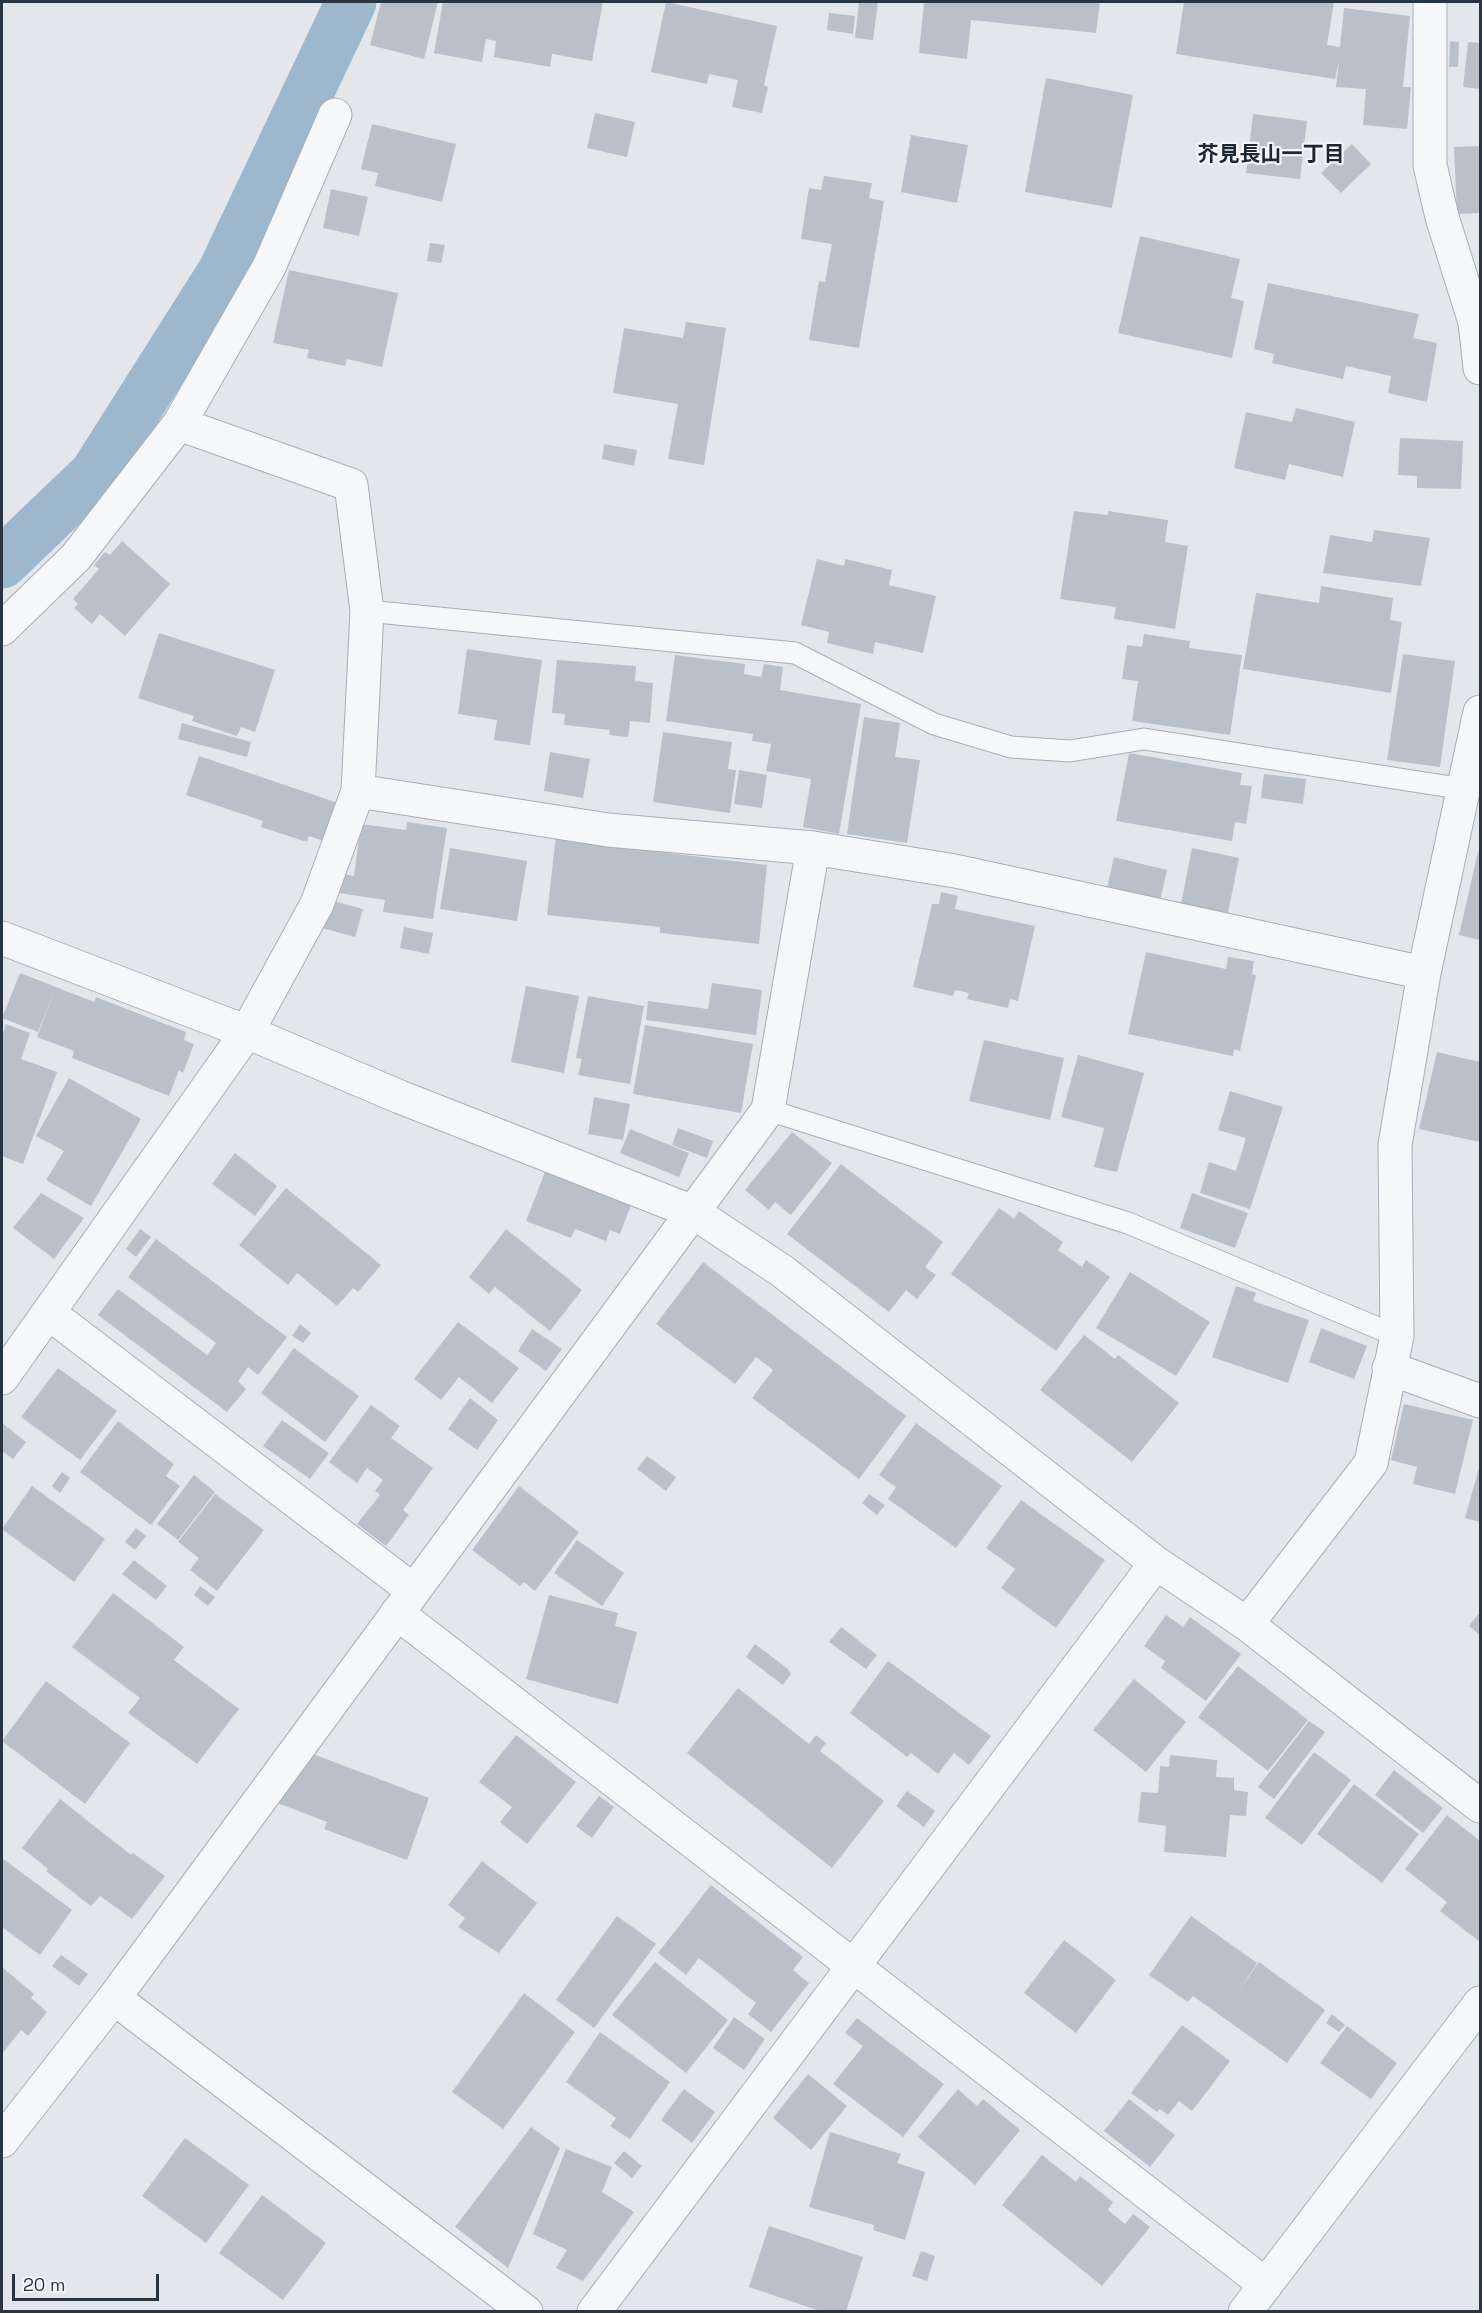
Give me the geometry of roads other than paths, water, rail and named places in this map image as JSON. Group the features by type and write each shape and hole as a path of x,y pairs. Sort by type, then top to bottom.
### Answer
{"street":[{"path":"1430,2 1430,165 1442,217 1475,322 1480,368"},
{"path":"2,629 76,557 179,424 269,267 335,115"},
{"path":"4,1371 50,1314 248,1032 317,904 358,790 367,611 351,484 179,424"},
{"path":"1247,1624 1371,1463 1397,1336 1395,1145 1424,973 1468,828 1464,789 1480,712"},
{"path":"358,790 608,830 813,848 955,871 1424,973"},
{"path":"2,2141 114,1998 768,1110 813,848"},
{"path":"2,938 248,1032 400,1097 693,1212 782,1272 1156,1563 1247,1624 1480,1806"},
{"path":"50,1314 853,1966 1266,2285"},
{"path":"1389,1368 1480,1401"},
{"path":"594,2312 1156,1563"},
{"path":"114,1998 526,2312"},
{"path":"1245,2312 1480,2003"}],"lane":[{"path":"367,611 795,653 934,724 1011,747 1070,751 1144,739 1464,789"},
{"path":"768,1110 1128,1223 1397,1336"}],"waterway":[{"path":"2,563 95,474 223,272 351,2"}],"district":[{"name":"芥見長山一丁目","path":"1271,155"}]}
